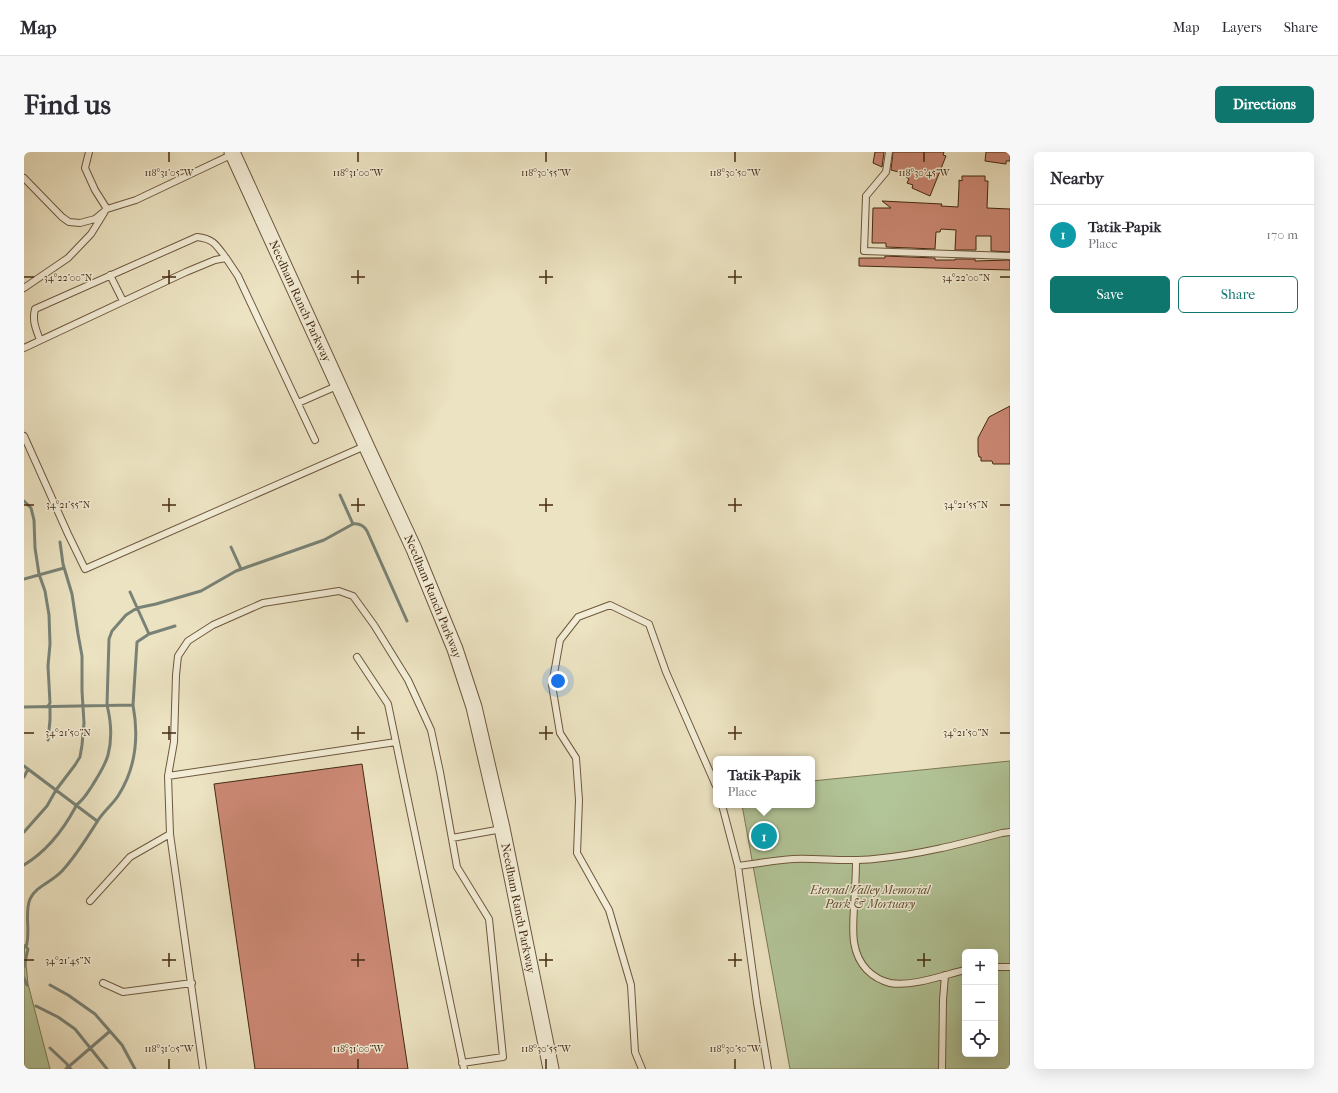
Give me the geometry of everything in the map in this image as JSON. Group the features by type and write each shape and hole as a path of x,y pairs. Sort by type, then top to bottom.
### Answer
{"street":[{"name":"Needham Ranch Parkway","path":"233,153 414,549 455,649 474,707 502,828 551,1069"}],"lane":[{"path":"89,152 85,168 106,209"},
{"path":"889,152 886,172 866,196 864,251 1010,256"},
{"path":"24,178 62,218 69,222 80,223 95,219 106,209 136,200 233,153"},
{"path":"24,288 68,258 91,234 106,209"},
{"path":"40,340 34,325 35,309 197,236 207,238 215,244 238,276 315,440"},
{"path":"24,348 186,272 216,260 226,258"},
{"path":"110,275 123,301"},
{"path":"298,403 339,385"},
{"path":"24,436 85,569 366,446"},
{"path":"204,1069 170,834 168,776 174,742 178,656 188,641 213,625 263,603 339,591 354,596 374,625 408,680 431,730 457,868 489,919 504,1057 463,1066 388,704 357,657"},
{"path":"642,1069 635,1052 631,985 609,910 577,853 579,800 576,758 560,733 552,685 560,640 578,617 610,605 649,624 666,672 713,779"},
{"path":"168,776 396,742"},
{"path":"723,808 738,866 757,1003 768,1069"},
{"path":"452,838 502,828"},
{"path":"738,866 792,859 856,861 876,859 952,846 1010,832"},
{"path":"90,901 130,858 170,834"},
{"path":"856,861 853,938 860,963 880,980 891,983 918,981 962,971"},
{"path":"998,967 1010,967"},
{"path":"942,1069 943,1000 945,975"},
{"path":"103,983 123,992 192,983"}],"green space":[{"name":"Eternal Valley Memorial Park & Mortuary","path":"1010,761 1010,1069 790,1069 743,808 815,808 815,781"},
{"path":"24,944 28,984 50,1069 24,1069"}],"building":[{"path":"875,152 884,152 882,167 873,163"},
{"path":"893,152 944,152 943,155 946,156 930,196 912,188 913,185 907,183 909,179 906,177 907,174 891,170"},
{"path":"986,152 1010,152 1010,161 1006,161 1006,164 985,161"},
{"path":"962,176 985,176 985,181 988,181 987,208 1010,209 1010,252 991,251 991,236 976,236 976,250 955,250 956,230 941,229 940,232 936,232 935,249 886,247 886,243 872,243 873,208 891,208 882,201 942,204 941,206 958,207 959,180 962,181"},
{"path":"885,256 935,258 935,260 1010,260 1010,270 859,266 859,258 885,258"},
{"path":"1010,406 1010,464 993,464 992,461 981,461 981,457 979,457 978,452 978,438 989,417"},
{"path":"362,764 408,1069 255,1069 214,784"}],"waterway":[{"path":"340,495 353,524"},
{"path":"24,501 31,508 34,520 35,548 39,574 45,591 49,615 50,644 48,666 50,703 48,706 50,708 50,720 48,740"},
{"path":"24,865 40,854 59,833 76,805 89,791 105,763 108,755 110,737 110,724 107,705 109,639 112,631 126,615 137,608 201,591 236,571 324,540 353,524 358,524 362,525 367,531 407,621"},
{"path":"24,832 47,806 56,790 75,765 80,757 82,745 84,723 82,656 72,594 63,564 60,542"},
{"path":"231,547 241,569"},
{"path":"24,579 64,568"},
{"path":"130,592 149,634"},
{"path":"24,967 28,949 26,947 28,935 28,904 30,899 40,887 58,875 72,859 99,819 118,796 129,774 136,740 133,705 137,642 149,634 175,626"},
{"path":"24,707 133,705"},
{"path":"24,766 97,821"},
{"path":"24,777 28,769"},
{"path":"24,978 27,985"},
{"path":"50,985 68,995 95,1014 122,1045 135,1069"},
{"path":"36,1006 58,1017 75,1029 107,1069"},
{"path":"66,1069 109,1032"},
{"path":"50,1048 71,1069"}],"place":[{"name":"Tatik-Papik","path":"764,836"}]}
